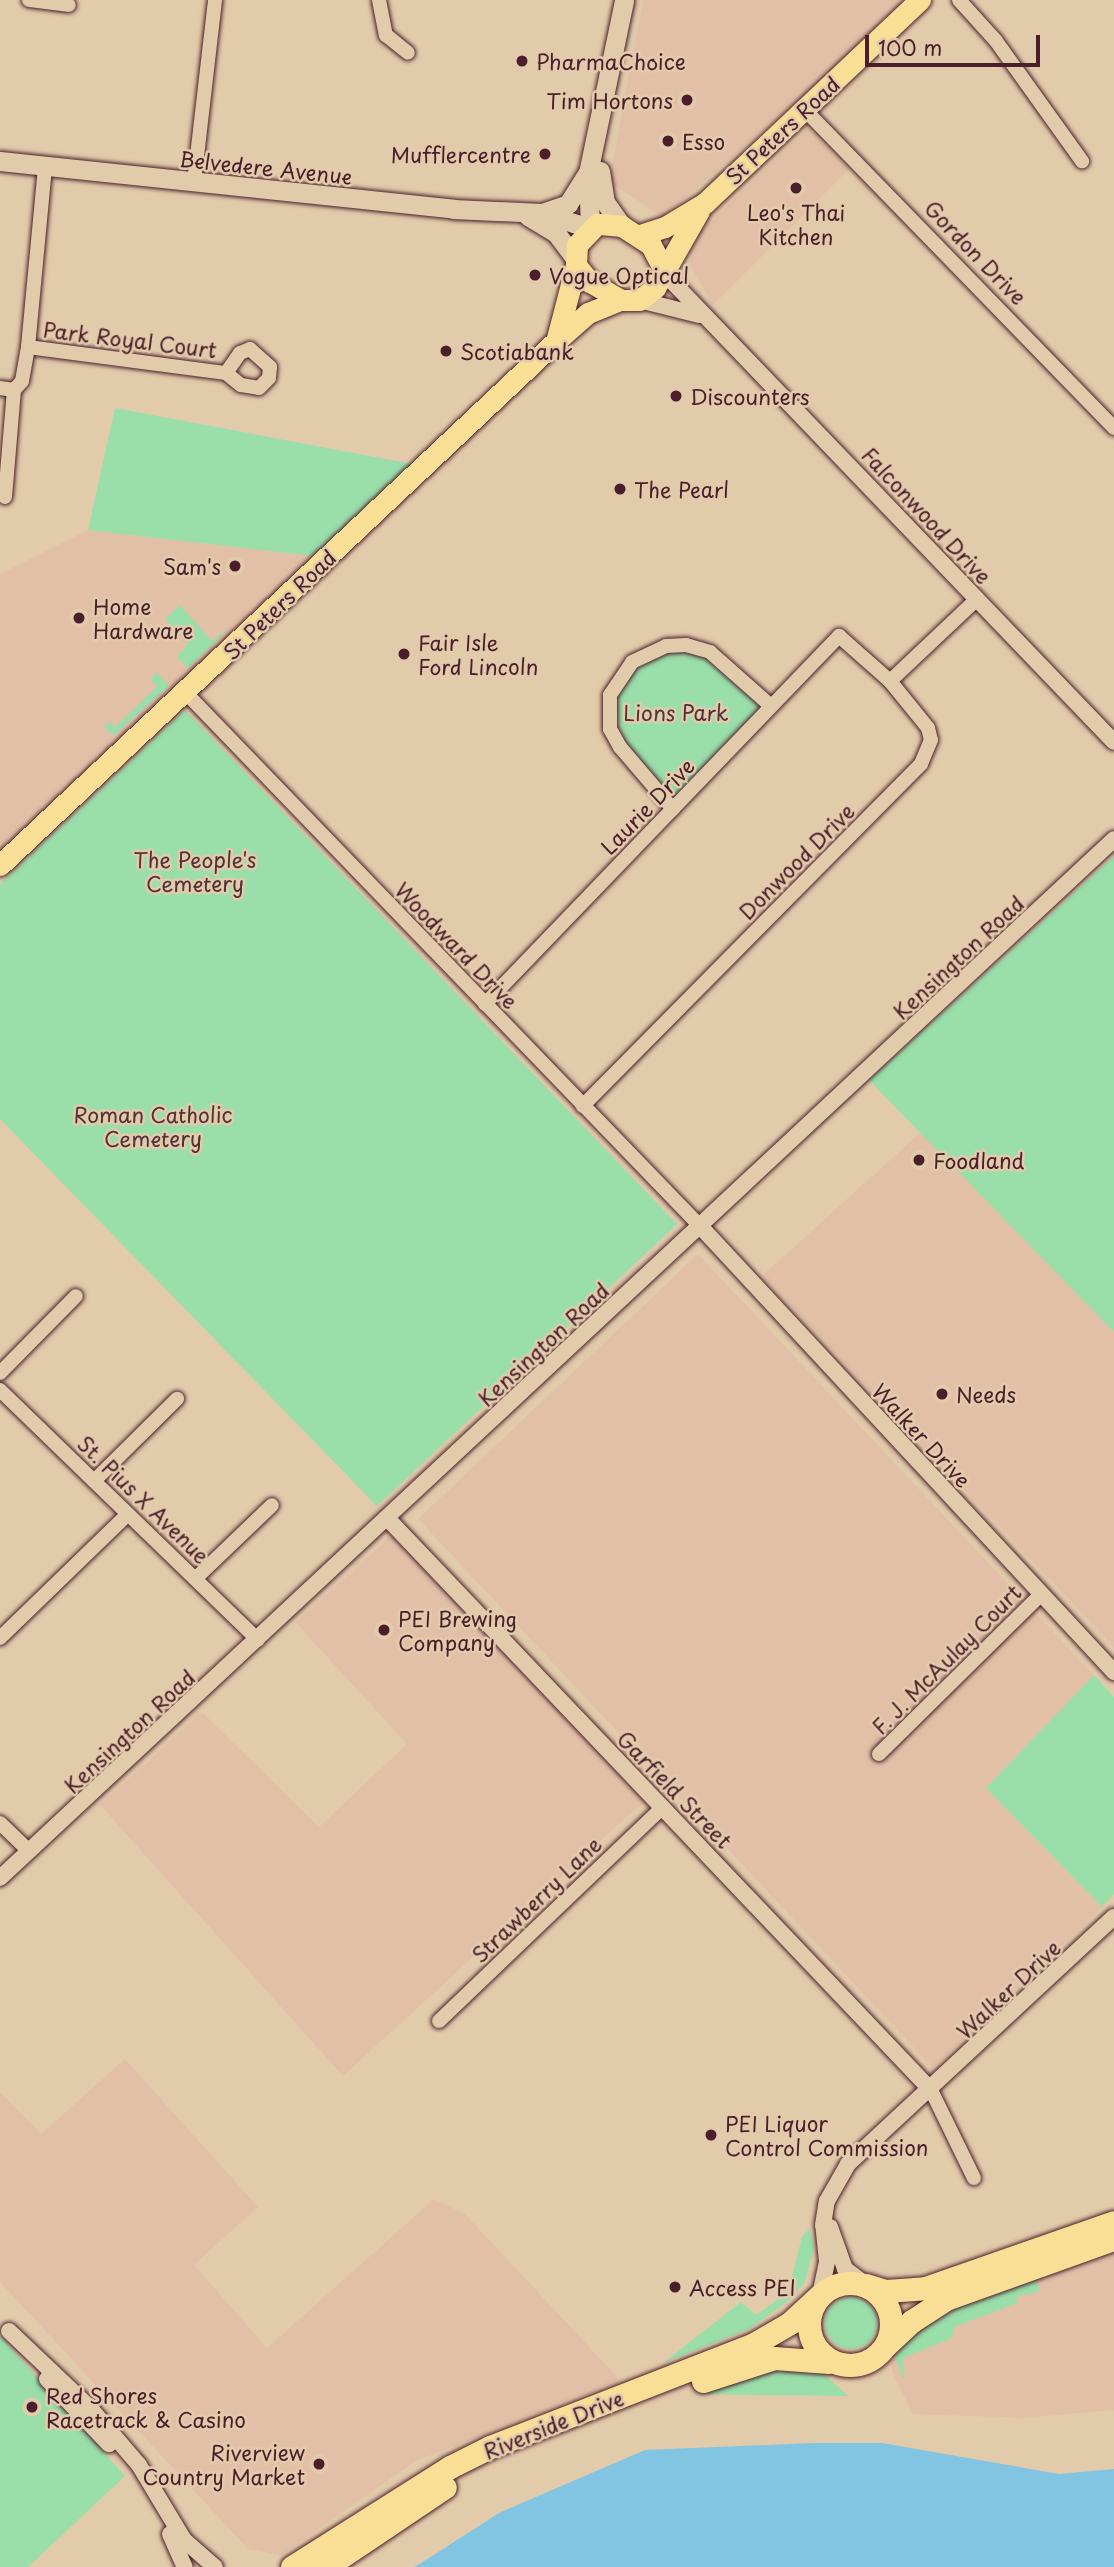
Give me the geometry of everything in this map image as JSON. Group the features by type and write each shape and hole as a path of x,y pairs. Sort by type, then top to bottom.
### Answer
{"highway":[{"path":"1114,2222 925,2288 886,2291 866,2285 841,2283 820,2295 809,2326 816,2347 829,2362 842,2366 866,2362 912,2321 946,2299 1114,2239"},
{"path":"866,2285 881,2295 890,2311 891,2329 885,2346"},
{"name":"Riverside Drive","path":"292,2567 450,2468 490,2447 754,2344 790,2323 820,2295"},
{"name":"Riverside Drive","path":"326,2567 396,2518 493,2461 751,2363 791,2357 829,2362"}],"main road":[{"path":"556,341 575,262 589,227 588,173 598,137 624,0"},
{"name":"St Peters Road","path":"631,231 665,227 705,203 920,0"},
{"path":"575,262 590,282 630,300 655,288 663,270 604,202 598,137"},
{"name":"Belvedere Avenue","path":"0,161 45,168 535,214 589,227"},
{"path":"535,214 568,204 588,173"},
{"name":"St Peters Road","path":"663,270 705,203"},
{"name":"Belvedere Avenue","path":"535,214 556,233 575,262"},
{"path":"589,227 631,231"},
{"name":"St Peters Road","path":"0,865 556,341 588,313 630,300"}],"street":[{"path":"29,0 69,5"},
{"path":"194,182 215,0"},
{"path":"379,0 386,35 408,53"},
{"path":"959,0 996,41 1082,161"},
{"name":"Gordon Drive","path":"804,109 1114,428"},
{"path":"5,497 7,389 22,381 28,347 45,168"},
{"name":"Falconwood Drive","path":"663,270 679,294 708,318 1114,742"},
{"path":"630,300 708,318"},
{"name":"Park Royal Court","path":"28,347 226,373"},
{"path":"890,681 977,598"},
{"name":"Donwood Drive","path":"583,1106 921,764 931,740 928,728 890,681 839,636"},
{"name":"Laurie Drive","path":"485,1004 839,636"},
{"path":"673,809 620,747 610,729 610,695 632,662 666,646 686,645 710,652 771,706"},
{"name":"Woodward Drive","path":"185,692 699,1226"},
{"name":"Kensington Road","path":"0,1878 1114,839"},
{"name":"Walker Drive","path":"699,1226 1114,1672"},
{"path":"0,1373 76,1296"},
{"name":"St. Pius X Avenue","path":"0,1390 258,1640"},
{"path":"94,1481 177,1399"},
{"path":"196,1578 272,1505"},
{"path":"0,1638 128,1514"},
{"name":"Garfield Street","path":"387,1518 931,2090 974,2178"},
{"name":"F. J. McAulay Court","path":"879,1754 1041,1594"},
{"name":"Strawberry Lane","path":"439,2021 663,1807"},
{"path":"0,1823 29,1852"},
{"name":"Walker Drive","path":"931,2090 1114,1917"},
{"path":"820,2295 827,2260 823,2224 827,2201 836,2181 861,2152 931,2090"},
{"path":"861,2152 832,2201 830,2225 845,2269 866,2285"},
{"path":"5,2326 44,2376 137,2475 186,2567"},
{"path":"5,2326 98,2417 150,2481 184,2540 215,2567"}],"shaded area":[{"path":"643,0 906,0 870,37 663,217 609,182"},
{"path":"808,128 849,169 713,305 690,265 690,242"},
{"path":"88,530 312,556 0,855 0,574"},
{"path":"921,1132 1114,1332 1114,1647 762,1276"},
{"path":"698,1254 1094,1675 986,1788 1102,1907 933,2068 418,1519"},
{"path":"395,1532 644,1801 343,2076 100,1805 202,1712 319,1827 407,1744 296,1623"},
{"path":"125,2059 258,2207 194,2265 267,2348 434,2199 465,2214 621,2381 416,2461 281,2555 248,2549 0,2282 0,2092 41,2134"},
{"path":"1114,2252 1114,2410 1022,2418 913,2414 892,2372 891,2352 936,2313 1065,2265"}],"green space":[{"path":"115,408 412,464 312,556 88,530"},
{"path":"180,605 212,641 232,626 188,668 177,657 188,644 165,619"},
{"name":"Lions Park","path":"685,651 707,656 763,708 675,799 625,743 614,710 617,696 636,666 666,652"},
{"path":"157,673 169,686 113,736 104,726 110,722 115,727 157,687 151,679"},
{"path":"185,710 677,1224 377,1506 0,1119 0,884"},
{"path":"1114,856 1114,1332 869,1080"},
{"path":"1094,1675 1114,1697 1114,1894 1102,1907 986,1788"},
{"path":"810,2228 814,2248 805,2282 788,2301 749,2329 663,2363 741,2302 756,2315 788,2292 802,2237"},
{"path":"1036,2279 1040,2291 1018,2296 1017,2303 954,2327 952,2338 903,2358 904,2381 895,2357 916,2332 972,2300"},
{"path":"851,2297 861,2299 869,2305 875,2313 875,2333 869,2341 861,2347 851,2349 841,2347 833,2341 827,2333 825,2323 827,2313 833,2305 841,2299"},
{"name":"Red Shores Racetrack & Casino","path":"0,2336 125,2476 28,2567 0,2567"},
{"path":"777,2364 821,2371 848,2396 694,2394"}],"water":[{"path":"882,2443 1059,2474 1114,2469 1114,2567 415,2567 499,2513 645,2450"}],"place":[{"name":"PharmaChoice","path":"522,61"},
{"name":"Tim Hortons","path":"687,100"},
{"name":"Esso","path":"668,141"},
{"name":"Mufflercentre","path":"545,154"},
{"name":"Leo's Thai Kitchen","path":"796,188"},
{"name":"Vogue Optical","path":"535,275"},
{"name":"Scotiabank","path":"446,351"},
{"name":"Discounters","path":"676,396"},
{"name":"The Pearl","path":"620,489"},
{"name":"Sam's","path":"235,566"},
{"name":"Home Hardware","path":"79,618"},
{"name":"Fair Isle Ford Lincoln","path":"404,654"},
{"name":"Foodland","path":"919,1160"},
{"name":"Needs","path":"942,1394"},
{"name":"PEI Brewing Company","path":"384,1630"},
{"name":"PEI Liquor Control Commission","path":"711,2135"},
{"name":"Access PEI","path":"675,2287"},
{"name":"Red Shores Racetrack & Casino","path":"32,2407"},
{"name":"Riverview Country Market","path":"319,2464"}],"park label":[{"name":"The People's Cemetery","path":"195,871"},
{"name":"Roman Catholic Cemetery","path":"153,1126"}]}
